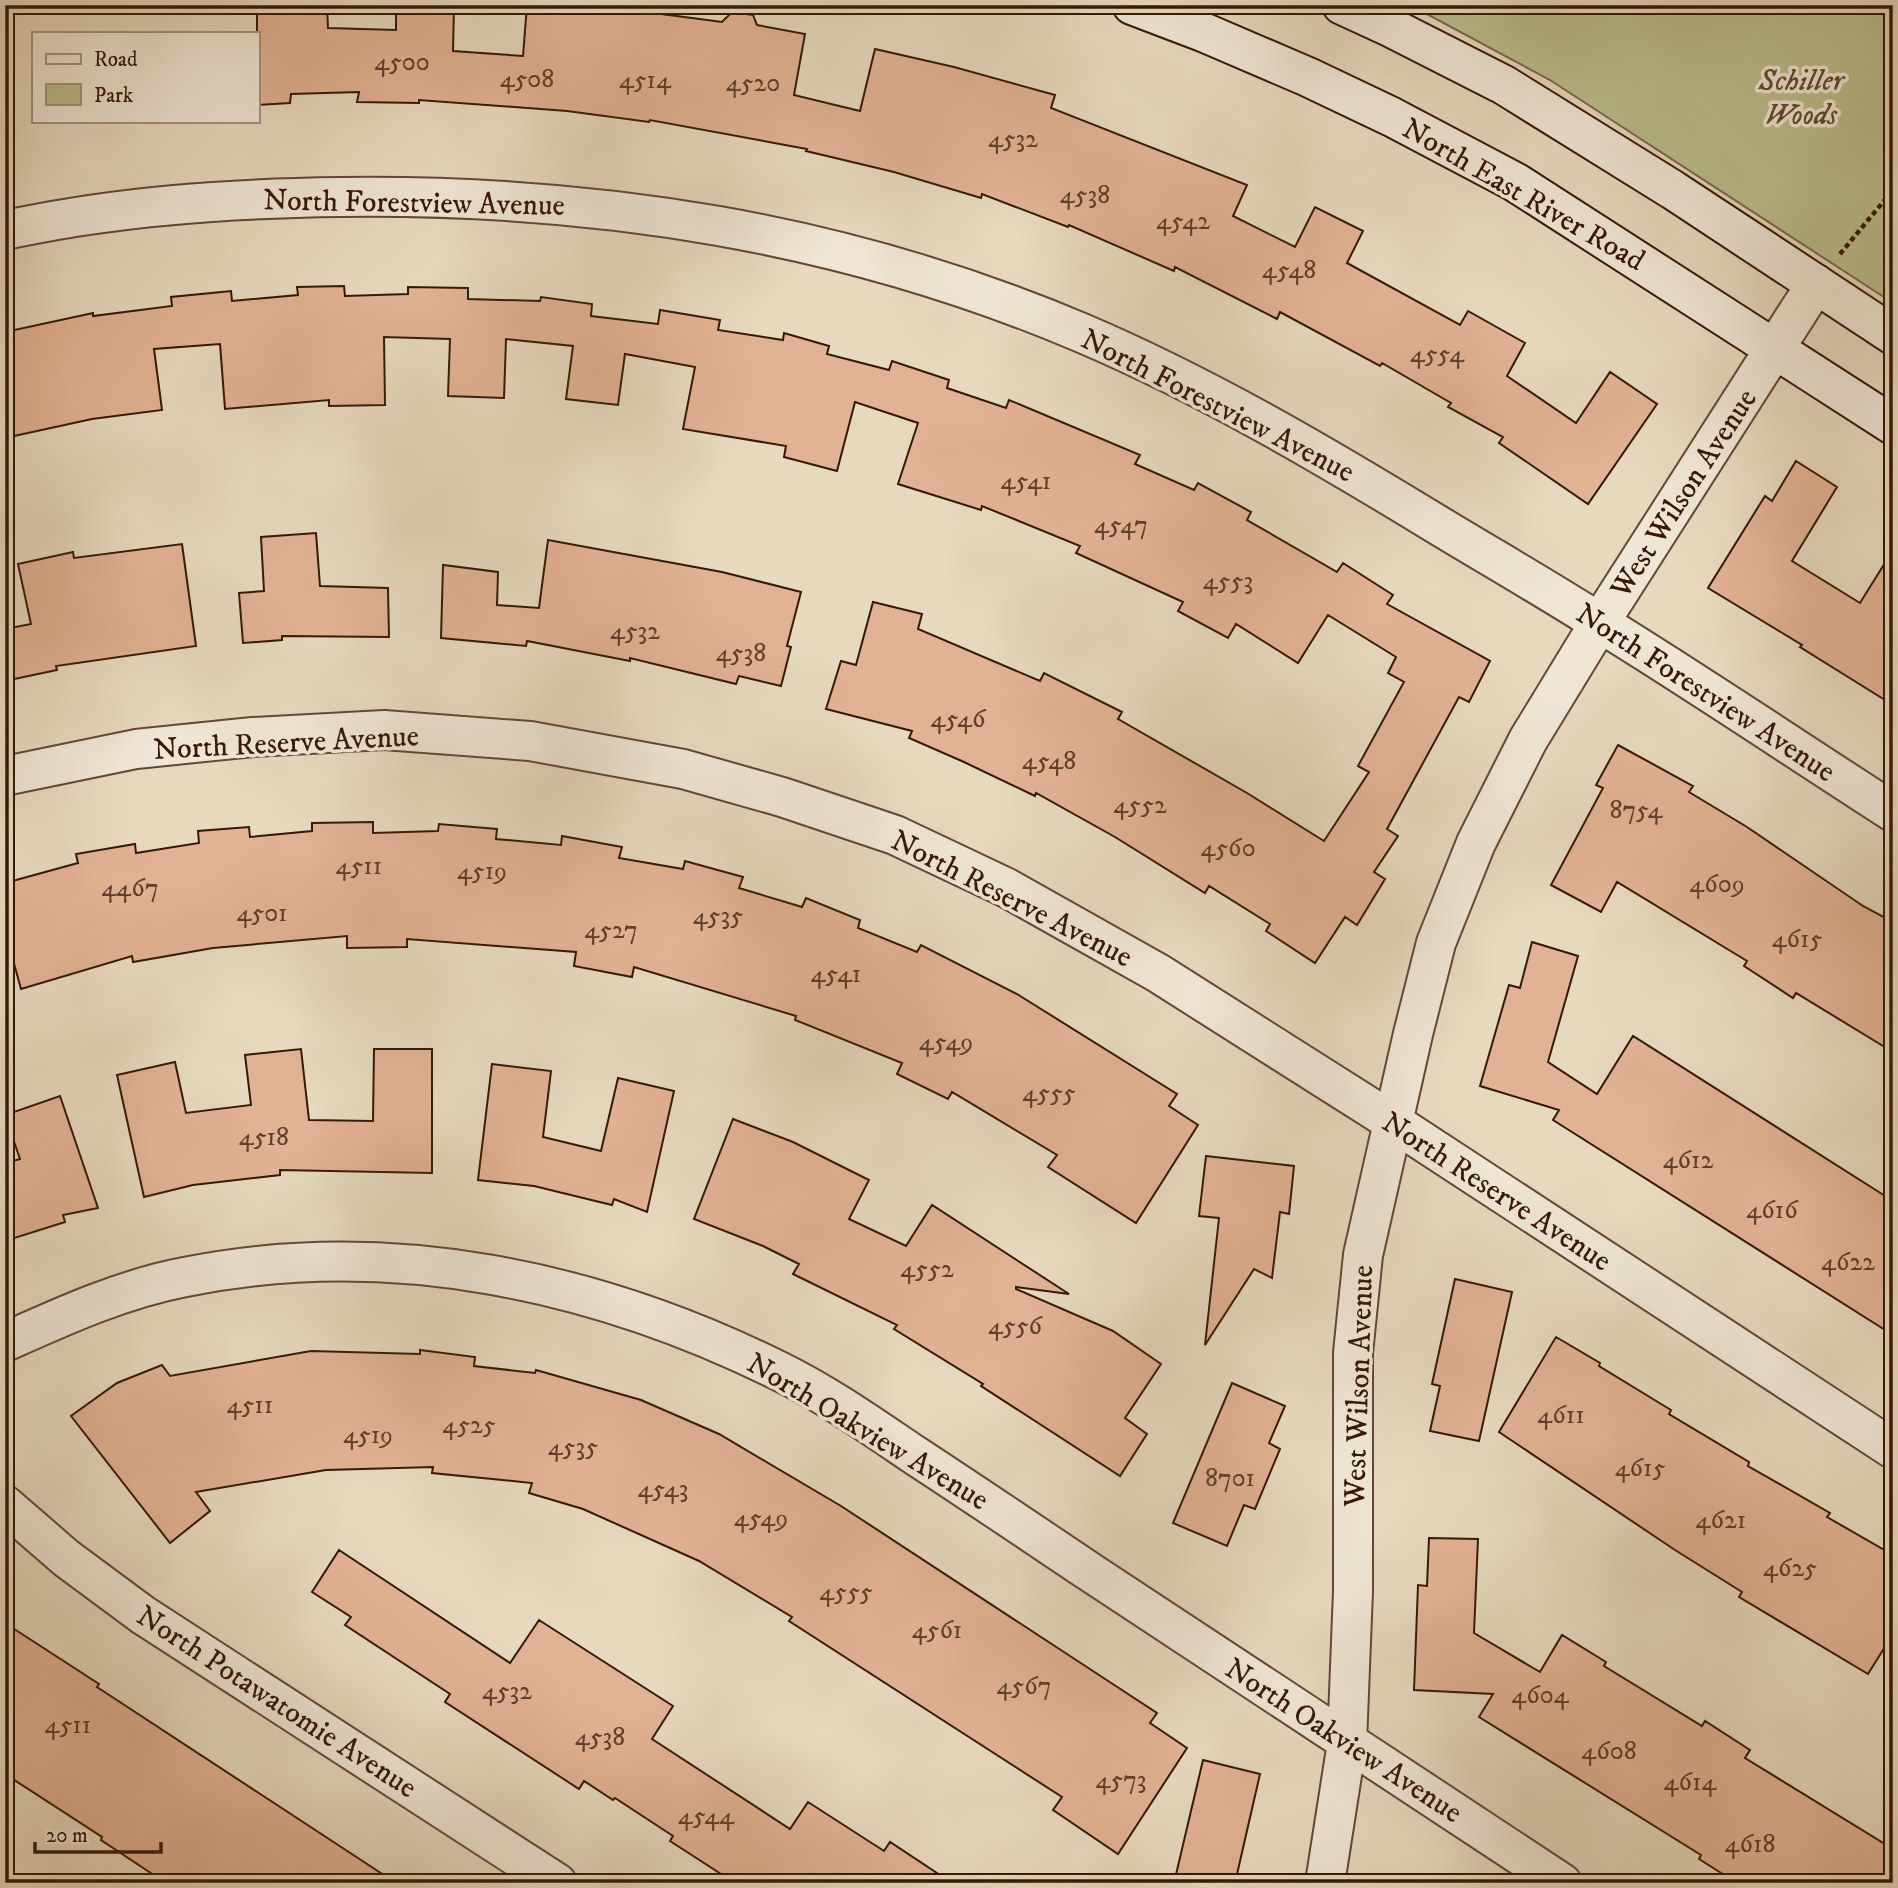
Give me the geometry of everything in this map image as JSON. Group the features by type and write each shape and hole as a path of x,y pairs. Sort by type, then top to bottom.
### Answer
{"street":[{"name":"North East River Road","path":"1132,5 1308,77 1392,117 1515,182 1893,425"},
{"path":"1342,5 1504,85 1673,190 1893,335"},
{"name":"North Forestview Avenue","path":"5,230 98,213 255,198 426,196 566,204 720,225 865,257 964,288 1082,333 1184,381 1279,431 1600,622 1893,812"},
{"name":"West Wilson Avenue","path":"1325,1883 1347,1743 1353,1591 1353,1353 1363,1255 1436,943 1476,844 1528,740 1600,622 1816,285"},
{"name":"North Reserve Avenue","path":"5,776 136,750 253,737 384,730 530,741 683,769 782,797 895,835 1007,888 1158,974 1393,1122 1893,1449"},
{"name":"North Oakview Avenue","path":"5,1342 85,1306 182,1277 267,1264 362,1262 467,1270 573,1292 678,1325 783,1373 875,1428 1562,1883"},
{"name":"North Potawatomie Avenue","path":"5,1506 66,1558 143,1615 557,1883"}],"path":[{"path":"1816,285 1893,190"}],"green space":[{"name":"Schiller Woods","path":"1410,5 1893,5 1893,303 1550,80"}],"building":[{"path":"257,5 327,5 328,28 396,30 396,5 454,5 453,51 523,56 527,5 638,14 638,11 722,22 732,12 753,15 757,25 805,34 794,95 860,111 875,49 954,67 1055,95 1051,108 1247,185 1233,216 1295,247 1315,207 1363,231 1347,263 1460,325 1468,311 1525,343 1507,376 1576,423 1610,372 1657,404 1588,504 1499,443 1503,437 1448,407 1451,403 1382,363 1380,366 1280,312 1277,319 1175,267 1174,271 1069,225 1068,227 982,194 981,198 894,172 806,151 807,149 650,120 419,100 419,103 357,102 359,92 291,94 290,103 259,105"},
{"path":"344,286 345,296 408,294 408,287 468,288 468,299 540,301 541,297 592,304 591,316 658,324 660,310 720,320 718,330 783,340 784,333 829,346 827,354 889,370 892,361 949,380 947,388 1006,408 1009,400 1140,455 1135,464 1194,490 1198,483 1251,512 1247,520 1337,572 1343,563 1393,595 1387,604 1490,661 1469,702 1459,697 1387,829 1398,836 1374,872 1385,879 1357,925 1345,917 1315,963 1266,931 1270,924 1209,886 1205,893 1115,837 1036,793 1035,796 909,738 912,731 826,709 841,661 856,665 873,602 922,614 918,629 1040,681 1044,673 1122,712 1118,719 1324,841 1369,772 1358,766 1404,682 1388,673 1396,657 1328,615 1298,663 1236,624 1228,638 1178,611 1183,602 1076,553 1080,546 982,506 981,510 898,484 918,423 855,402 837,471 784,457 786,446 683,429 695,367 625,354 618,405 566,399 573,346 506,339 504,398 448,396 450,339 384,337 385,405 329,406 329,400 225,409 220,344 154,349 162,410 92,419 5,438 5,332 93,313 93,316 172,306 171,297 231,291 232,301 298,295 297,287"},
{"path":"1796,461 1837,487 1792,561 1860,603 1893,550 1893,705 1708,588 1765,496 1772,501"},
{"path":"316,533 320,586 388,588 389,637 282,636 282,640 243,643 239,593 264,591 261,537"},
{"path":"548,540 722,572 801,592 787,646 791,647 781,686 739,676 736,684 630,658 630,661 527,641 526,646 441,638 443,565 498,572 497,605 539,608"},
{"path":"182,544 196,646 56,666 57,670 5,681 5,629 31,624 18,564 73,552 74,558"},
{"path":"1618,745 1693,786 1689,792 1747,827 1863,906 1893,922 1893,1052 1796,993 1793,998 1744,966 1747,961 1617,882 1601,912 1551,885 1603,788 1596,785"},
{"path":"373,822 373,833 438,831 439,824 497,829 496,839 561,845 562,836 622,847 619,858 683,869 685,861 743,877 739,888 802,907 806,898 860,920 858,928 917,952 921,945 1017,994 1177,1094 1169,1106 1198,1125 1136,1223 1048,1167 1057,1155 952,1092 948,1099 897,1074 902,1063 795,1020 796,1016 634,967 632,977 574,966 576,952 407,939 407,947 347,948 347,936 213,948 133,962 132,956 21,989 10,949 5,950 5,883 78,863 76,854 135,844 136,853 199,843 198,831 249,827 250,837 312,831 312,823"},
{"path":"1532,942 1578,956 1548,1062 1597,1094 1633,1036 1893,1201 1893,1335 1553,1120 1559,1110 1480,1086 1509,985 1520,988"},
{"path":"301,1049 309,1120 373,1121 374,1049 432,1049 432,1173 280,1170 280,1175 193,1185 144,1197 117,1075 175,1062 186,1113 251,1105 245,1055"},
{"path":"492,1064 551,1071 543,1137 601,1151 618,1078 674,1091 647,1212 614,1199 612,1205 534,1186 478,1180"},
{"path":"60,1096 98,1208 63,1215 65,1222 5,1241 5,1163 20,1159 5,1115"},
{"path":"733,1119 793,1142 869,1180 849,1219 906,1246 932,1205 1069,1294 1016,1289 1113,1331 1161,1364 1125,1418 1147,1434 1120,1476 981,1386 983,1384 894,1329 897,1325 793,1274 799,1264 763,1246 694,1219"},
{"path":"1206,1156 1294,1166 1289,1214 1280,1212 1272,1278 1254,1269 1205,1345 1219,1218 1199,1216"},
{"path":"1455,1279 1512,1292 1479,1441 1430,1431 1440,1386 1432,1384"},
{"path":"1556,1337 1671,1410 1669,1414 1749,1462 1748,1466 1830,1513 1827,1517 1893,1555 1893,1634 1868,1674 1739,1597 1742,1592 1499,1432"},
{"path":"420,1350 475,1357 474,1366 535,1373 536,1370 641,1400 719,1434 841,1506 1157,1713 1150,1723 1187,1748 1118,1854 1053,1810 1062,1797 789,1621 792,1617 699,1561 583,1509 529,1493 532,1483 432,1473 433,1467 326,1470 196,1492 210,1511 170,1543 71,1416 117,1383 162,1365 170,1376 311,1351 420,1354"},
{"path":"1232,1383 1285,1406 1269,1443 1280,1449 1255,1509 1244,1505 1227,1546 1173,1523"},
{"path":"1429,1538 1478,1539 1474,1633 1540,1672 1562,1635 1606,1662 1604,1666 1702,1726 1705,1721 1750,1750 1745,1758 1893,1849 1893,1861 1879,1883 1737,1883 1699,1859 1701,1855 1479,1717 1493,1694 1414,1690 1418,1585 1427,1586"},
{"path":"339,1550 510,1663 539,1620 673,1706 652,1739 790,1829 808,1802 884,1851 890,1842 952,1883 735,1883 670,1841 673,1836 615,1798 613,1800 584,1781 579,1789 445,1702 450,1694 345,1625 351,1617 312,1592"},
{"path":"5,1623 99,1684 97,1687 396,1883 166,1883 101,1840 102,1837 5,1774"},
{"path":"1203,1760 1260,1774 1235,1883 1174,1883"}]}
